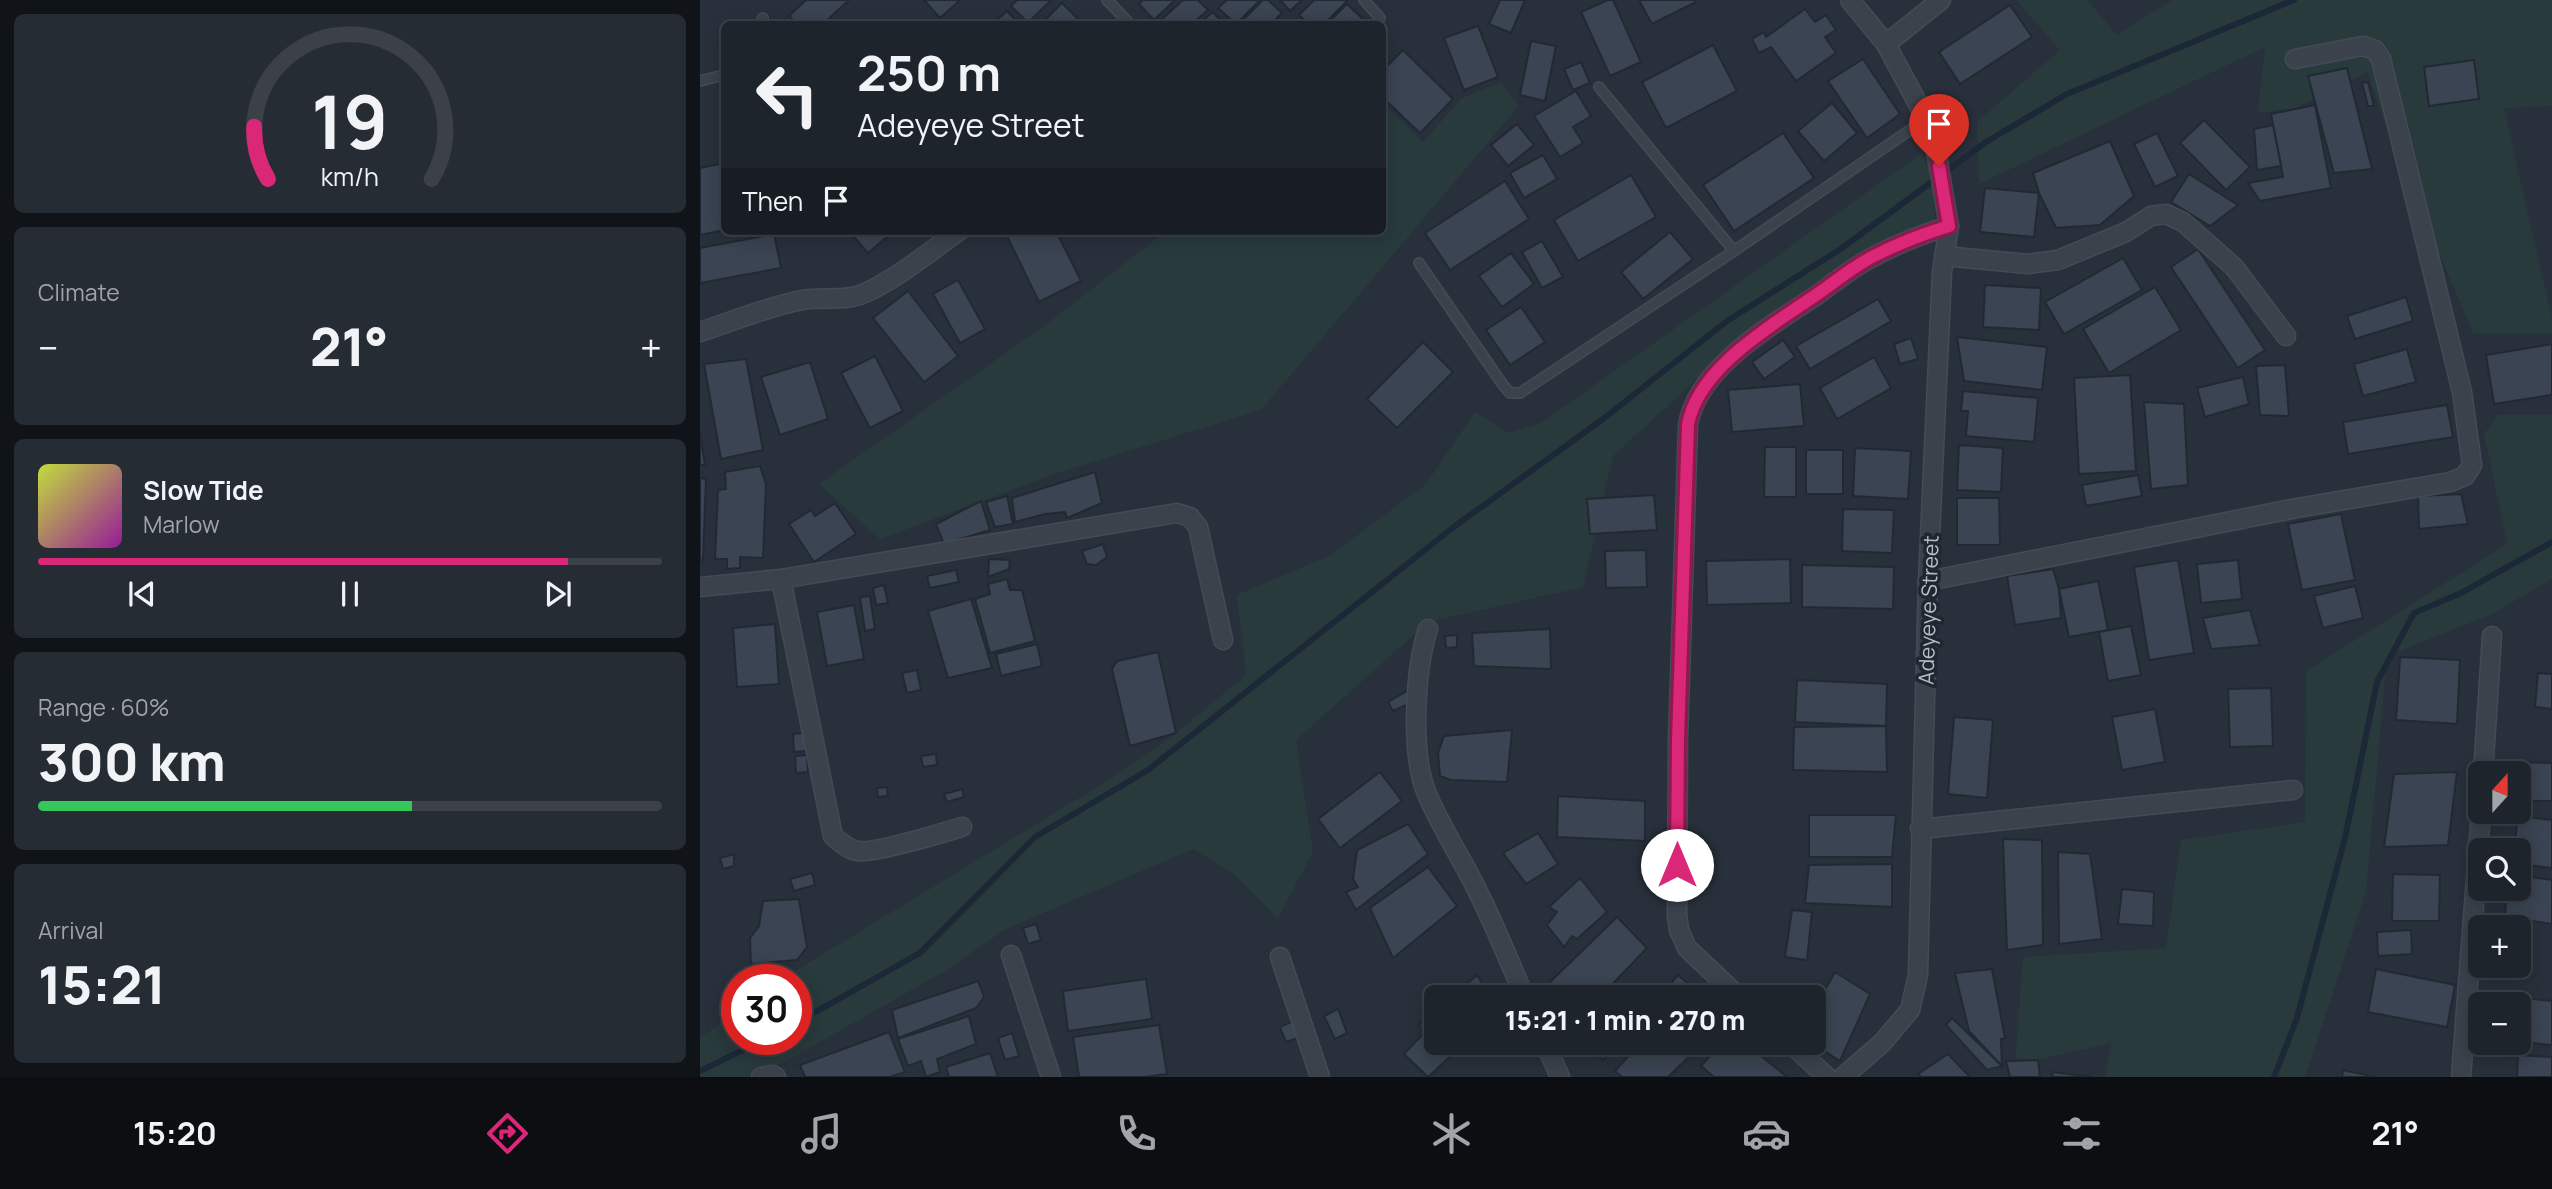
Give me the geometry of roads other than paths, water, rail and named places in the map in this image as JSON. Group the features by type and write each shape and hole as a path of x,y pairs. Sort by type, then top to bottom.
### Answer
{"street":[{"name":"Adeyeye Street","path":"1843,1077 1882,1043 1910,1010 1918,975 1928,581 1944,256 1949,223 1934,139 1926,118 1886,44 1850,0"},
{"path":"1886,44 1941,0"},
{"path":"1928,581 2297,508 2450,482 2465,476 2472,465 2462,392 2381,59 2375,50 2363,46 2295,59"},
{"path":"1944,256 2028,264 2058,260 2126,232 2151,216 2166,214 2183,222 2234,267 2286,336"},
{"path":"1726,985 1687,948 1679,930 1677,915 1678,740 1691,409 1731,356 1770,326 1871,257 1949,223"},
{"path":"700,332 783,304 806,299 843,299 863,294 953,235"},
{"path":"700,587 781,579 1177,513 1190,517 1198,527 1223,640"},
{"path":"781,579 833,836 859,851 916,840 962,827"},
{"path":"1427,629 1417,691 1418,761 1426,792 1479,893 1519,985"},
{"path":"2484,761 2492,636"},
{"path":"1920,829 2292,790"},
{"path":"2461,1077 2480,824"},
{"path":"1011,955 1051,1077"},
{"path":"1280,957 1320,1077"},
{"path":"1550,1055 1560,1077"},
{"path":"1803,1055 1827,1077"},
{"path":"761,1077 776,1077"}],"lane":[{"path":"1107,0 1127,21"},
{"path":"1364,0 1380,18"},
{"path":"700,81 721,76"},
{"path":"1599,87 1734,251"},
{"path":"1419,263 1503,386 1510,393 1520,393 1734,251 1926,118"}],"waterway":[{"path":"812,1014 920,953 1035,837 1148,770 1455,526 1603,419 1727,321 1842,248 1986,142 2067,94 2294,0"},
{"path":"2274,1077 2297,1018 2345,838 2377,682 2414,613 2461,593 2552,542"},
{"path":"700,1071 733,1055"}]}
